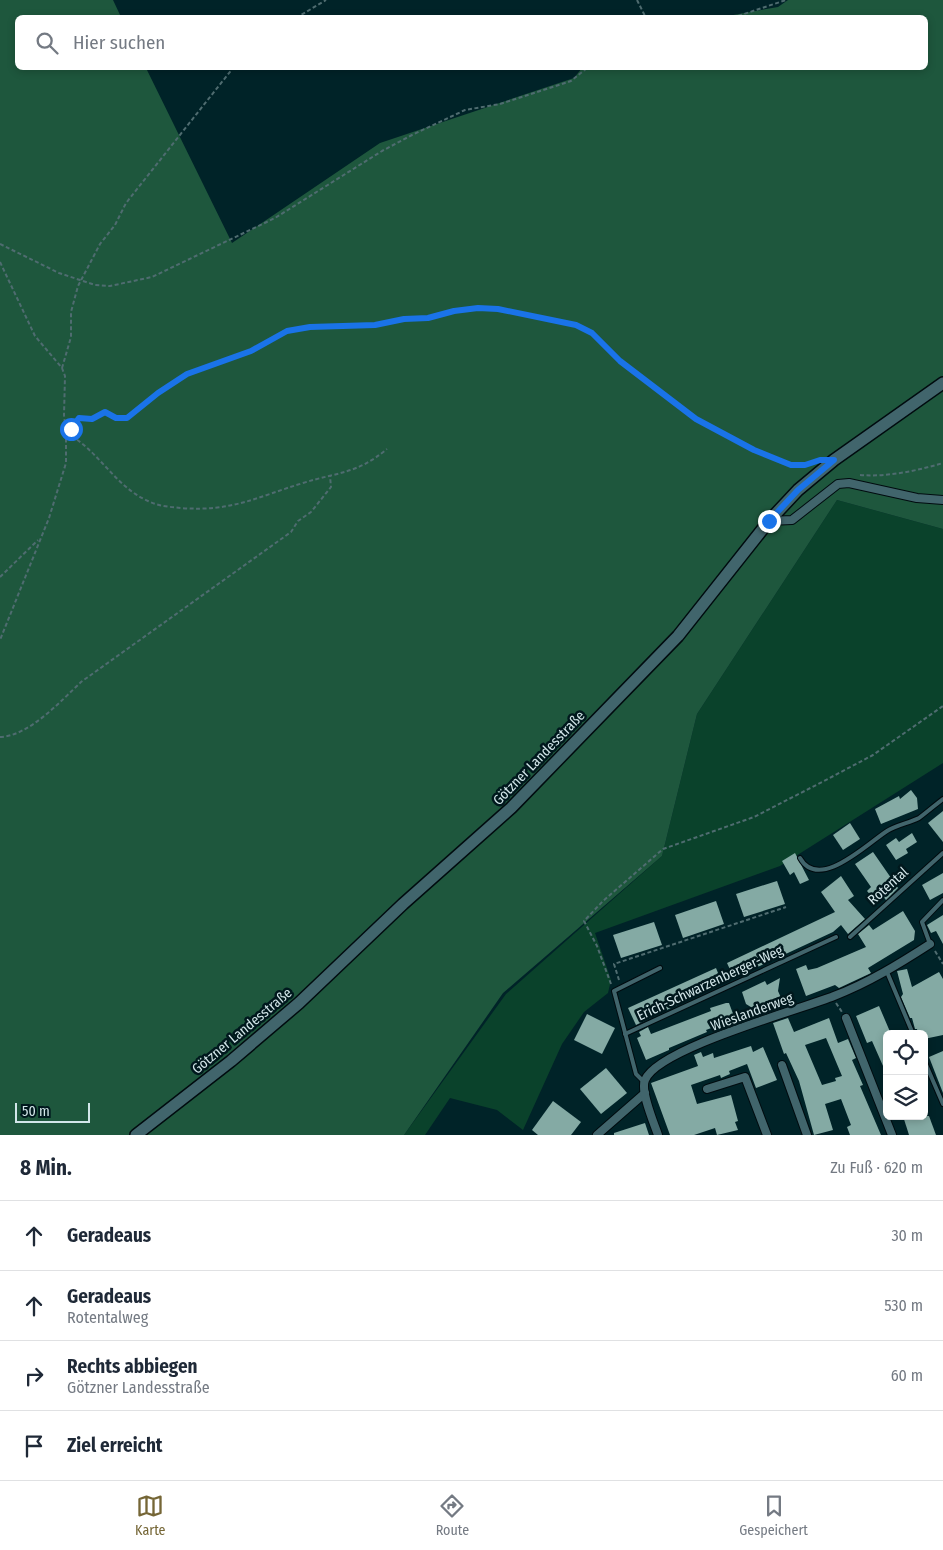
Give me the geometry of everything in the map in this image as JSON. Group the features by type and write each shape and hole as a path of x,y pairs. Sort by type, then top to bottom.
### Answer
{"main road":[{"name":"Götzner Landesstraße","path":"136,1135 231,1061 299,1003 403,904 511,808 678,636 769,521 798,490 834,460 943,383"}],"street":[{"path":"769,521 792,520 838,484 844,483 860,484 917,498 943,500"},
{"name":"Wieslanderweg","path":"644,1082 649,1072 689,1050 740,1028 833,997 887,972 930,944"},
{"path":"846,1018 892,1135"},
{"path":"782,1065 807,1135"},
{"path":"707,1089 745,1077 767,1135"},
{"path":"644,1082 645,1093 658,1135"},
{"path":"597,1135 645,1093"}],"lane":[{"path":"800,858 807,866 817,870 847,862 888,830 918,818 943,799"},
{"name":"Rotental","path":"850,937 943,853"},
{"name":"Wieslanderweg","path":"930,944 922,922 943,900"},
{"name":"Erich-Schwarzenberger-Weg","path":"614,991 625,1034 836,937"},
{"path":"614,991 660,968"},
{"path":"887,972 911,1030"},
{"path":"625,1034 636,1074 644,1082"},
{"path":"928,1069 943,1104"}],"path":[{"path":"301,15 326,0"},
{"path":"637,0 644,15"},
{"path":"741,15 786,0"},
{"path":"62,368 71,337 71,312 81,280 100,244 115,225 126,203 231,70"},
{"path":"0,244 60,273 96,285 110,286 152,277 275,218 382,151 412,135 465,110 500,104 571,81 585,70"},
{"path":"0,262 14,288 35,336 62,368 65,376 66,428 66,463 49,518 0,640"},
{"path":"66,428 71,429 79,418 92,419 105,412 109,416 127,418 158,393 187,374 251,351 287,331 298,328 375,325 404,319 428,318 454,311 478,308 498,309 576,325 592,333 620,361 689,413 731,438 791,465 805,465 820,460 834,460"},
{"path":"66,433 79,440 110,473 136,495 149,502 166,506 208,510 267,497 290,488 370,464 387,450"},
{"path":"0,737 20,732 54,708 81,682 291,532 331,487 330,476"},
{"path":"0,577 40,538"},
{"path":"614,991 597,946 584,922 638,870 663,849 754,817 873,755 943,706"},
{"path":"621,988 614,964 786,908"},
{"path":"940,960 943,964"},
{"path":"833,997 846,1018"}],"green space":[{"path":"0,0 113,0 120,15 15,15 15,70 147,70 232,243 380,143 574,78 580,70 928,70 928,15 733,15 778,7 788,0 943,0 943,529 837,500 697,714 662,856 503,993 404,1135 0,1135"},
{"path":"837,500 943,529 943,763 780,866 595,933 611,980 608,993 584,1012 562,1044 523,1130 497,1110 450,1098 425,1135 404,1135 506,994 662,856 697,714"}],"building":[{"path":"911,790 917,798 918,809 881,824 875,809 899,796 900,799"},
{"path":"943,811 943,842 928,823"},
{"path":"850,823 860,839 843,850 833,835"},
{"path":"912,833 917,842 906,849 908,853 896,860 886,845 896,838 899,842"},
{"path":"873,852 898,888 886,900 881,894 874,899 867,891 871,887 855,864"},
{"path":"795,853 809,880 800,884 794,872 790,875 782,861"},
{"path":"943,873 943,893 930,900 922,885"},
{"path":"841,876 854,896 848,900 865,919 848,934 841,925 833,932 734,978 727,963 835,912 821,892"},
{"path":"777,881 785,904 744,917 736,894"},
{"path":"716,901 724,924 683,938 675,915"},
{"path":"903,911 915,931 914,940 868,968 871,973 839,988 835,985 806,996 796,969 806,965 808,970 817,968 866,947 858,934 869,925 873,930"},
{"path":"943,915 943,944 936,931 931,933 927,925"},
{"path":"654,922 662,945 621,958 613,935"},
{"path":"716,968 722,983 636,1025 628,1008"},
{"path":"907,969 912,987 939,972 943,979 943,1035 928,1038 928,1030 915,1029 912,1018 910,1018 901,997 903,994 897,971"},
{"path":"780,978 778,991 782,1000 759,1012 746,1004 742,992 765,981 767,985"},
{"path":"729,1003 735,1019 706,1030 707,1032 646,1060 637,1038 641,1036 639,1032 648,1027 651,1034 711,1011 710,1008"},
{"path":"879,1006 889,1030 883,1030 883,1066 872,1041 867,1043 856,1016"},
{"path":"587,1014 615,1028 602,1054 574,1040"},
{"path":"788,1018 794,1032 829,1018 838,1043 848,1039 856,1058 852,1060 863,1085 860,1086 881,1135 850,1135 847,1127 851,1125 841,1099 825,1104 833,1130 814,1135 799,1081 786,1053 784,1054 773,1023","holes":["826,1038 842,1076 835,1078 836,1081 822,1085 805,1045"]},
{"path":"751,1046 753,1052 763,1047 777,1080 756,1088 747,1064 729,1071 730,1074 721,1078 720,1075 691,1085 697,1104 731,1095 738,1121 735,1122 738,1130 717,1135 715,1128 694,1135 670,1135 651,1083 698,1066 694,1055 701,1052 703,1057 713,1053 714,1058"},
{"path":"943,1051 943,1093 929,1057"},
{"path":"606,1068 627,1093 601,1114 580,1089"},
{"path":"553,1101 581,1122 571,1135 538,1135 532,1130"},
{"path":"929,1116 936,1135 909,1135 904,1120 928,1120"},
{"path":"645,1123 649,1135 614,1135 614,1133"}],"route":[{"path":"71,429 79,418 98,418 102,412 116,418 127,418 158,393 187,374 251,351 287,331 310,327 342,328 355,325 375,325 404,319 428,318 454,311 478,308 498,309 576,325 592,333 620,361 696,419 754,450 791,465 805,465 820,460 834,460 798,490 769,521"}]}
